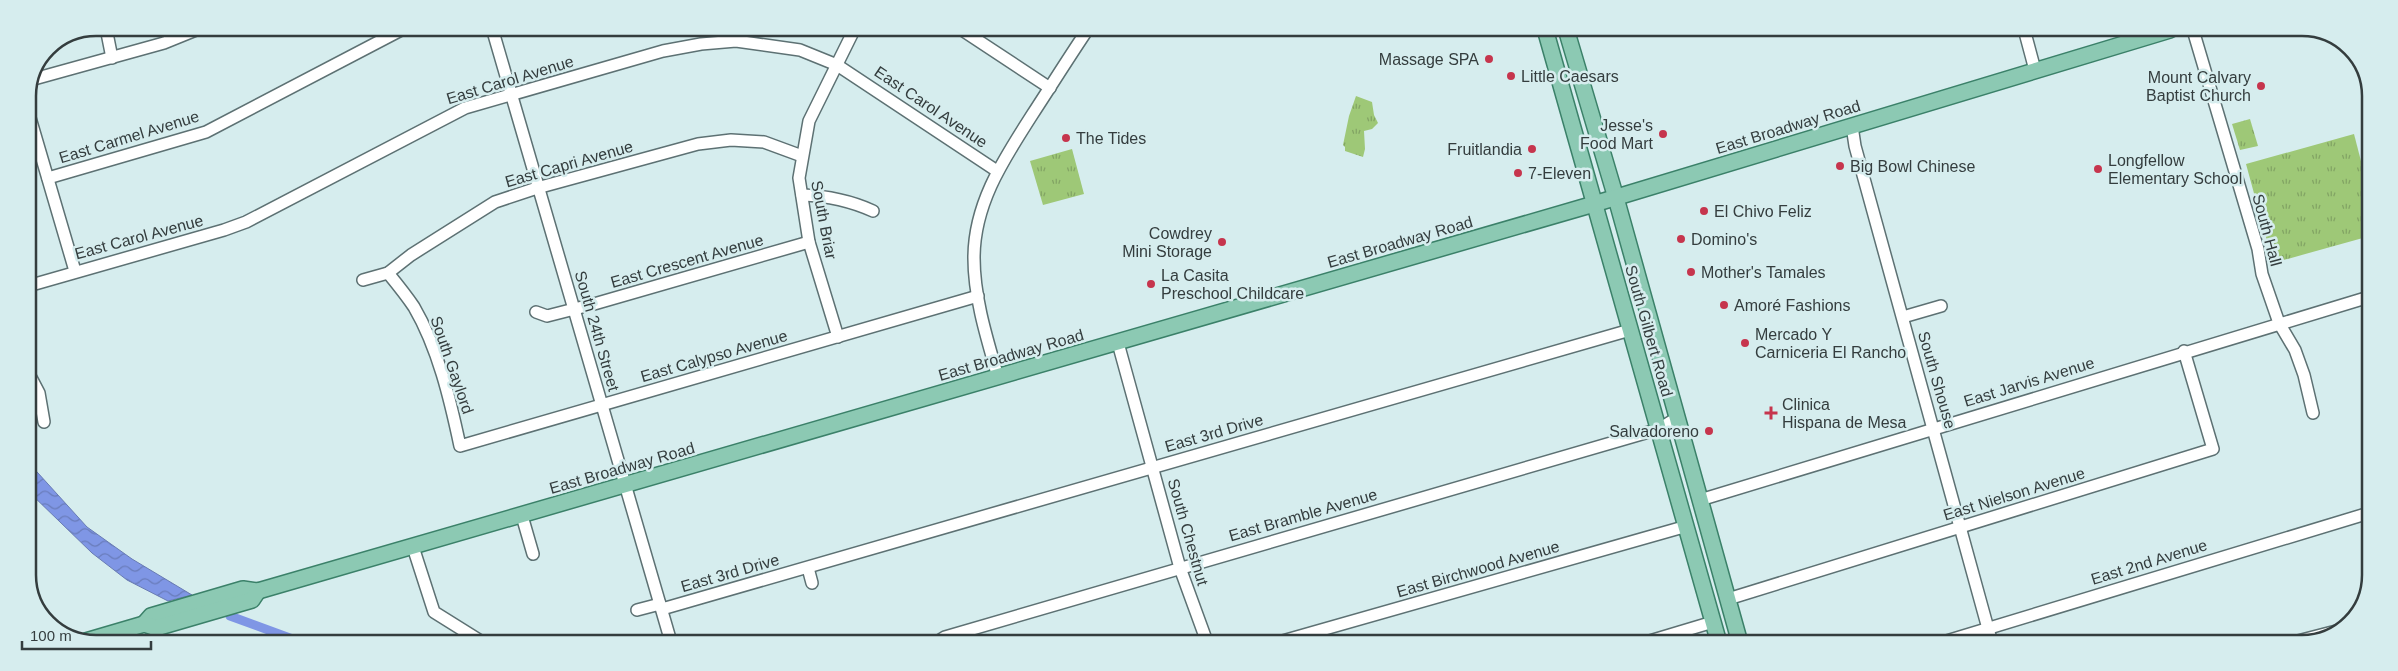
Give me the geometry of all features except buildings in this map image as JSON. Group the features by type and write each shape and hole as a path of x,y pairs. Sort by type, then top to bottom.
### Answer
{"main road":[{"name":"South Gilbert Road","path":"1547,36 1717,635"},
{"path":"1560,36 1563,43 1574,54"},
{"name":"South Gilbert Road","path":"1568,36 1616,198 1738,635"},
{"name":"East Broadway Road","path":"106,635 144,624 151,616 217,596 243,589 258,591 522,516 1616,198 2150,36"},
{"name":"East Broadway Road","path":"144,624 156,628 252,600 258,591"}],"street":[{"path":"108,36 112,58"},
{"path":"39,78 164,43 181,36"},
{"name":"East Carmel Avenue","path":"48,178 206,132 390,36"},
{"name":"South 24th Street","path":"494,36 669,635"},
{"name":"South Briar","path":"838,336 808,242 799,178 809,121 851,36"},
{"path":"972,36 1050,88"},
{"path":"998,377 974,274 974,241 978,221 997,171 1083,36"},
{"path":"2026,36 2035,70"},
{"name":"South Hall","path":"2195,36 2258,249 2262,274 2279,323 2294,350 2304,375 2313,413"},
{"name":"East Carol Avenue","path":"36,283 246,222 438,120 465,108 662,51 701,44 736,41 771,45 800,50 837,65 997,171"},
{"name":"South Shouse","path":"1852,126 1855,146 1935,428 1990,635"},
{"path":"36,138 75,271"},
{"name":"East Capri Avenue","path":"363,280 388,273 411,255 495,202 538,188 698,144 731,140 764,142 802,156"},
{"path":"802,195 849,200 873,211"},
{"name":"East Crescent Avenue","path":"536,312 547,316 808,242"},
{"name":"South Gaylord","path":"388,273 414,307 429,339 452,408 460,446"},
{"name":"East Calypso Avenue","path":"460,446 978,296"},
{"name":"East Jarvis Avenue","path":"1700,500 2184,351 2362,298"},
{"path":"1903,317 1941,306"},
{"name":"East 3rd Drive","path":"637,610 661,606 808,568 1630,330"},
{"name":"South Chestnut","path":"1118,343 1180,568 1204,635"},
{"name":"East Nielson Avenue","path":"1728,599 2212,449 2184,351"},
{"path":"36,387 39,393 44,422"},
{"name":"East Bramble Avenue","path":"952,635 1659,429 1677,418"},
{"name":"East 2nd Avenue","path":"1966,635 2362,515"},
{"path":"522,516 534,554"},
{"name":"East Birchwood Avenue","path":"1304,635 1686,526"},
{"path":"413,547 434,612 471,635"},
{"path":"808,568 812,583"},
{"path":"1670,635 1713,622"}],"green space":[{"path":"1356,96 1372,102 1374,115 1378,123 1372,129 1364,131 1365,149 1363,157 1345,151 1343,145 1349,116"},
{"path":"2250,119 2258,146 2240,150 2232,124"},
{"path":"2354,134 2362,165 2362,238 2273,263 2246,164"},
{"path":"1072,149 1084,194 1043,205 1030,161"}],"water":[{"path":"36,471 87,527 132,559 192,595 168,601 127,580 92,553 36,499"}],"waterway":[{"path":"230,616 282,635"}],"place":[{"name":"Massage SPA","path":"1489,59"},
{"name":"Little Caesars","path":"1511,76"},
{"name":"Mount Calvary Baptist Church","path":"2261,86"},
{"name":"Jesse's Food Mart","path":"1663,134"},
{"name":"The Tides","path":"1066,138"},
{"name":"Fruitlandia","path":"1532,149"},
{"name":"Big Bowl Chinese","path":"1840,166"},
{"name":"Longfellow Elementary School","path":"2098,169"},
{"name":"7-Eleven","path":"1518,173"},
{"name":"El Chivo Feliz","path":"1704,211"},
{"name":"Domino's","path":"1681,239"},
{"name":"Cowdrey Mini Storage","path":"1222,242"},
{"name":"Mother's Tamales","path":"1691,272"},
{"name":"La Casita Preschool Childcare","path":"1151,284"},
{"name":"Amoré Fashions","path":"1724,305"},
{"name":"Mercado Y Carniceria El Rancho","path":"1745,343"},
{"name":"Clinica Hispana de Mesa","path":"1771,413"},
{"name":"Salvadoreno","path":"1709,431"}]}
